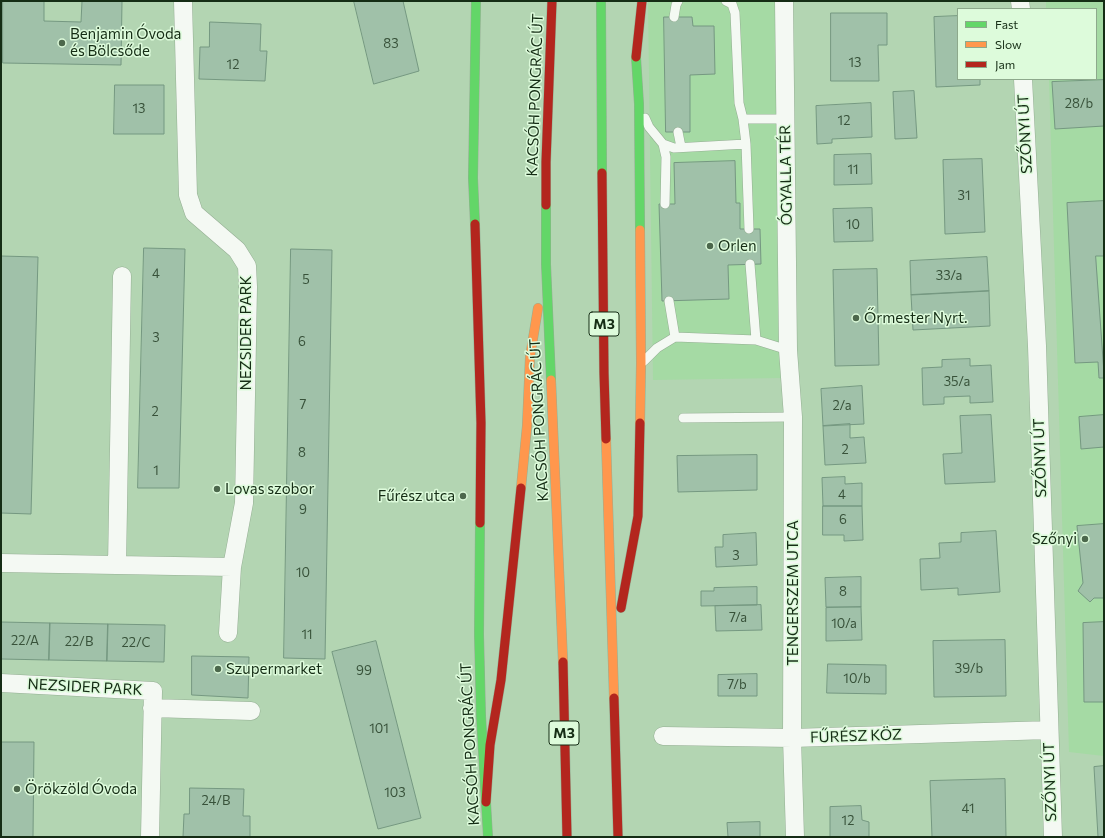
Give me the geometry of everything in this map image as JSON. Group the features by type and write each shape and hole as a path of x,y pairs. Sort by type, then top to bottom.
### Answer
{"main road":[{"name":"KACSÓH PONGRÁC ÚT","path":"476,1 473,178 481,423 479,634 481,716 488,837"},
{"name":"KACSÓH PONGRÁC ÚT","path":"552,1 546,162 546,264 562,629 567,837"},
{"name":"M3","path":"601,1 604,373 618,837"},
{"path":"613,647 638,516 642,363 639,104 636,52 642,1"},
{"path":"486,802 490,745 501,680 508,622 527,426 530,357 546,264"}],"street":[{"name":"NEZSIDER PARK","path":"183,1 188,195 194,213 237,250 247,266 248,287 244,503 232,567 228,632"},
{"name":"ÓGYALLA TÉR","path":"784,1 788,350"},
{"name":"SZŐNYI ÚT","path":"1023,80 1036,346 1052,837"},
{"path":"117,565 122,276"},
{"name":"TENGERSZEM UTCA","path":"788,350 793,417 792,738 795,837"},
{"path":"1,563 232,567"},
{"name":"NEZSIDER PARK","path":"1,683 153,691 150,837"},
{"name":"NEZSIDER PARK","path":"152,708 251,711"},
{"name":"FŰRÉSZ KÖZ","path":"663,736 792,738 1049,730"}],"lane":[{"path":"674,17 678,1"},
{"path":"726,1 732,4 735,13 739,103 743,119 746,144 749,229"},
{"path":"639,104 649,127 663,144 666,157 665,204"},
{"path":"743,119 785,119"},
{"path":"678,132 681,147"},
{"path":"663,144 674,148 746,144"},
{"path":"750,264 756,340"},
{"path":"669,301 675,337"},
{"path":"642,363 657,348 675,337 756,340 788,350"},
{"path":"683,418 793,417"}],"shaded area":[{"path":"648,1 777,1 782,378 653,380"},
{"path":"1046,1 1104,1 1104,756 1069,752 1049,80 1097,80 1097,8 1046,8"}],"building":[{"name":"Benjamin Óvoda és Bölcsőde","path":"3,1 44,1 44,21 81,22 82,1 122,1 121,65 3,63"},
{"path":"354,1 403,1 419,71 374,84"},
{"path":"831,13 887,13 887,45 878,45 879,81 831,81"},
{"path":"957,16 957,80 980,80 980,85 936,87 934,17"},
{"path":"664,17 692,17 693,26 714,26 715,74 690,75 690,132 666,132"},
{"path":"210,22 261,24 260,51 267,51 265,81 199,79 200,47 209,47"},
{"path":"1104,80 1104,126 1055,129 1052,82"},
{"path":"115,85 164,85 164,134 114,134"},
{"path":"914,91 917,138 895,139 893,92"},
{"path":"871,103 872,137 832,139 832,143 817,144 816,106"},
{"path":"871,154 872,184 834,185 834,155"},
{"path":"982,159 985,232 945,234 943,160"},
{"name":"Orlen","path":"735,161 736,203 740,203 740,229 760,229 761,264 728,265 729,299 662,301 659,204 675,204 674,163"},
{"path":"1104,201 1104,378 1099,378 1098,362 1075,363 1067,203"},
{"path":"872,208 873,241 834,242 833,209"},
{"path":"144,248 185,249 179,488 138,488"},
{"path":"291,249 332,250 325,659 284,658"},
{"path":"1,256 38,257 31,514 1,513"},
{"path":"1096,256 1104,256 1104,373"},
{"path":"987,257 989,291 911,295 910,261"},
{"name":"Őrmester Nyrt.","path":"877,269 879,365 835,366 833,270"},
{"path":"989,291 990,326 913,330 911,295"},
{"path":"970,359 970,366 991,365 993,402 970,403 970,396 944,397 944,404 923,405 922,368 942,367 942,360"},
{"path":"862,386 864,424 823,426 821,389"},
{"path":"991,415 995,482 945,484 943,454 962,453 960,416"},
{"path":"1104,415 1104,447 1081,449 1079,417"},
{"path":"850,424 850,438 864,437 866,463 825,465 823,426"},
{"path":"757,455 757,490 678,492 677,456"},
{"path":"845,477 845,484 862,483 862,506 823,506 822,478"},
{"path":"823,506 862,506 863,540 844,541 844,535 823,535"},
{"path":"1104,524 1104,598 1094,598 1090,602 1078,591 1083,583 1077,526"},
{"path":"996,531 1000,592 958,595 958,588 921,590 920,559 940,558 939,543 961,542 961,533"},
{"path":"756,533 757,565 716,567 715,547 723,547 723,535"},
{"path":"861,577 861,607 826,607 825,578"},
{"path":"757,587 757,605 701,606 701,591 714,591 714,588"},
{"path":"761,605 762,630 716,631 715,606"},
{"path":"861,607 862,640 826,641 826,608"},
{"path":"1,622 50,623 49,660 1,659"},
{"path":"1104,622 1104,702 1084,702 1083,623"},
{"path":"50,623 108,624 107,661 49,660"},
{"path":"108,624 165,625 164,662 107,661"},
{"path":"1005,640 1006,696 934,697 933,641"},
{"path":"376,641 421,818 378,829 332,652"},
{"path":"192,656 249,657 248,698 192,695"},
{"path":"828,664 886,665 886,694 827,693"},
{"path":"757,674 757,696 718,696 718,675"},
{"name":"Örökzöld Óvoda","path":"1,742 34,742 33,837 1,837"},
{"path":"1104,766 1104,837 1098,837 1094,767"},
{"path":"1005,779 1006,837 932,837 930,781"},
{"path":"190,788 244,789 243,816 250,816 250,837 183,837 184,814 189,814"},
{"path":"861,806 862,820 869,822 869,837 830,837 830,807"},
{"path":"760,822 760,837 728,837 727,823"}],"traffic: fast":[{"path":"475,224 473,178 476,1"},
{"path":"601,1 602,173"},
{"path":"636,57 639,104 640,230"},
{"path":"546,205 546,264 551,380"},
{"path":"480,523 479,634 481,716 488,837"}],"traffic: slow":[{"path":"640,230 640,423"},
{"path":"521,488 527,426 530,357 538,308"},
{"path":"551,380 563,662"},
{"path":"606,439 614,698"}],"traffic: jam":[{"path":"546,205 546,162 552,1"},
{"path":"636,57 642,1"},
{"path":"602,173 606,439"},
{"path":"475,224 481,423 480,523"},
{"path":"621,608 638,516 640,423"},
{"path":"486,802 490,745 501,680 521,488"},
{"path":"563,662 567,837"},
{"path":"614,698 618,837"}],"place":[{"name":"Benjamin Óvoda és Bölcsőde","path":"62,43"},
{"name":"Orlen","path":"710,246"},
{"name":"Őrmester Nyrt.","path":"856,318"},
{"name":"Lovas szobor","path":"217,489"},
{"name":"Fűrész utca","path":"463,496"},
{"name":"Szőnyi","path":"1085,539"},
{"name":"Szupermarket","path":"218,669"},
{"name":"Örökzöld Óvoda","path":"17,789"}]}
